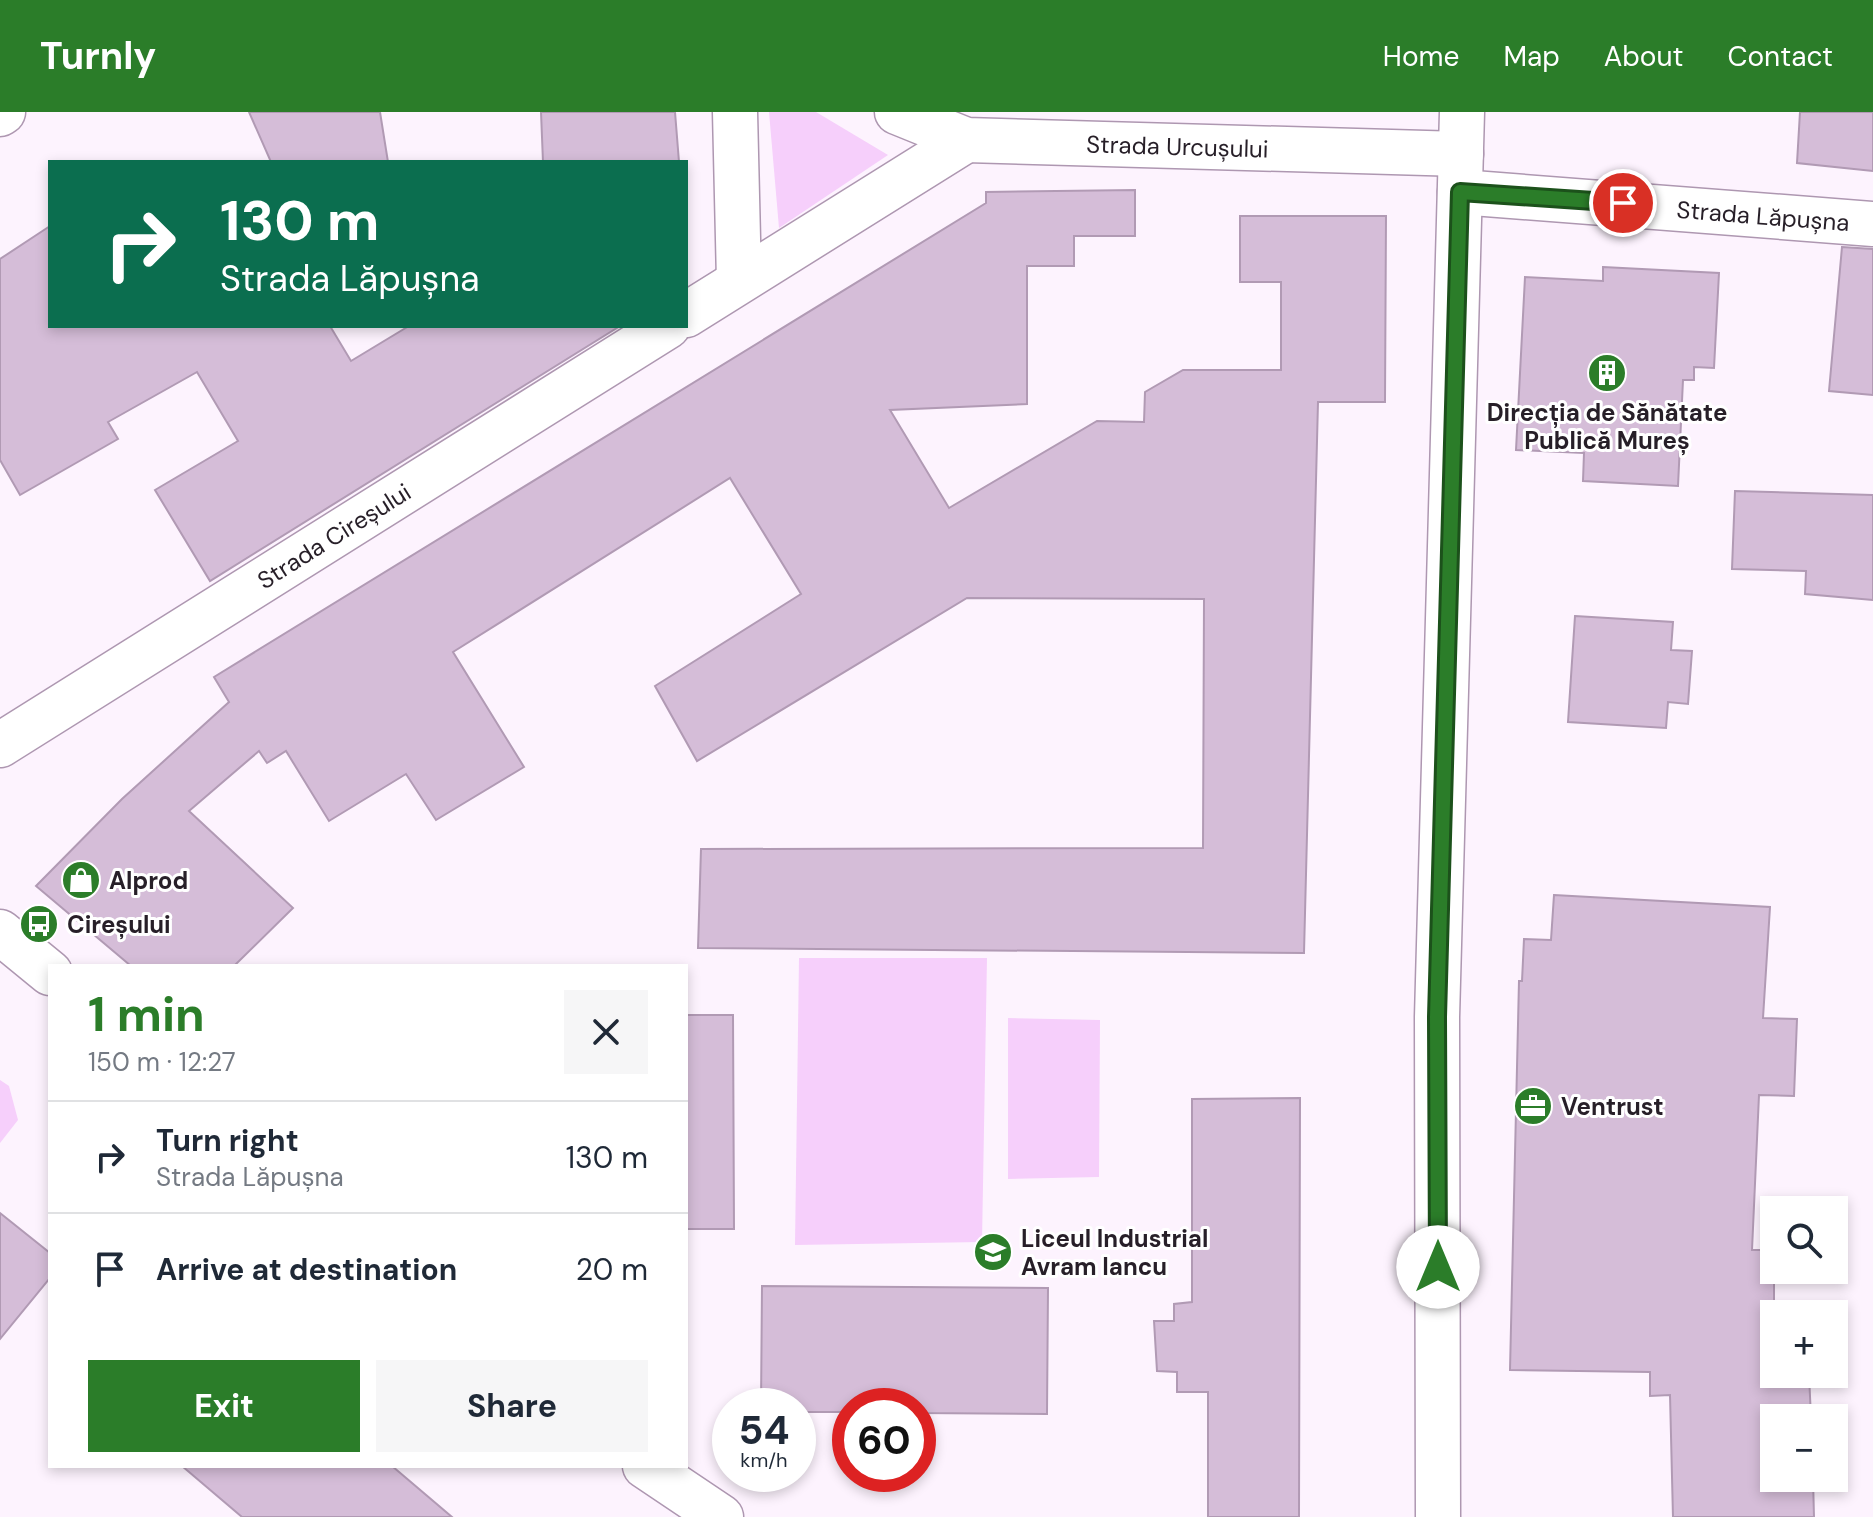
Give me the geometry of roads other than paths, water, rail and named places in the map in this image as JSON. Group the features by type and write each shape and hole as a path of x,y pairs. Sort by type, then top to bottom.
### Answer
{"street":[{"path":"735,112 739,281"},
{"name":"Strada Urcușului","path":"897,112 966,140 1461,153"},
{"path":"688,314 966,140"},
{"path":"1438,1517 1437,1017 1461,153"},
{"name":"Strada Lăpușna","path":"1461,153 1873,224"},
{"name":"Strada Cireșului","path":"0,745 665,328"},
{"path":"0,932 48,971"},
{"path":"648,1468 721,1517"}],"place":[{"name":"Direcția de Sănătate Publică Mureș","path":"1607,373"},
{"name":"Alprod","path":"81,880"},
{"name":"Cireșului","path":"39,924"},
{"name":"Ventrust","path":"1533,1106"},
{"name":"Liceul Industrial Avram Iancu","path":"993,1252"}]}
